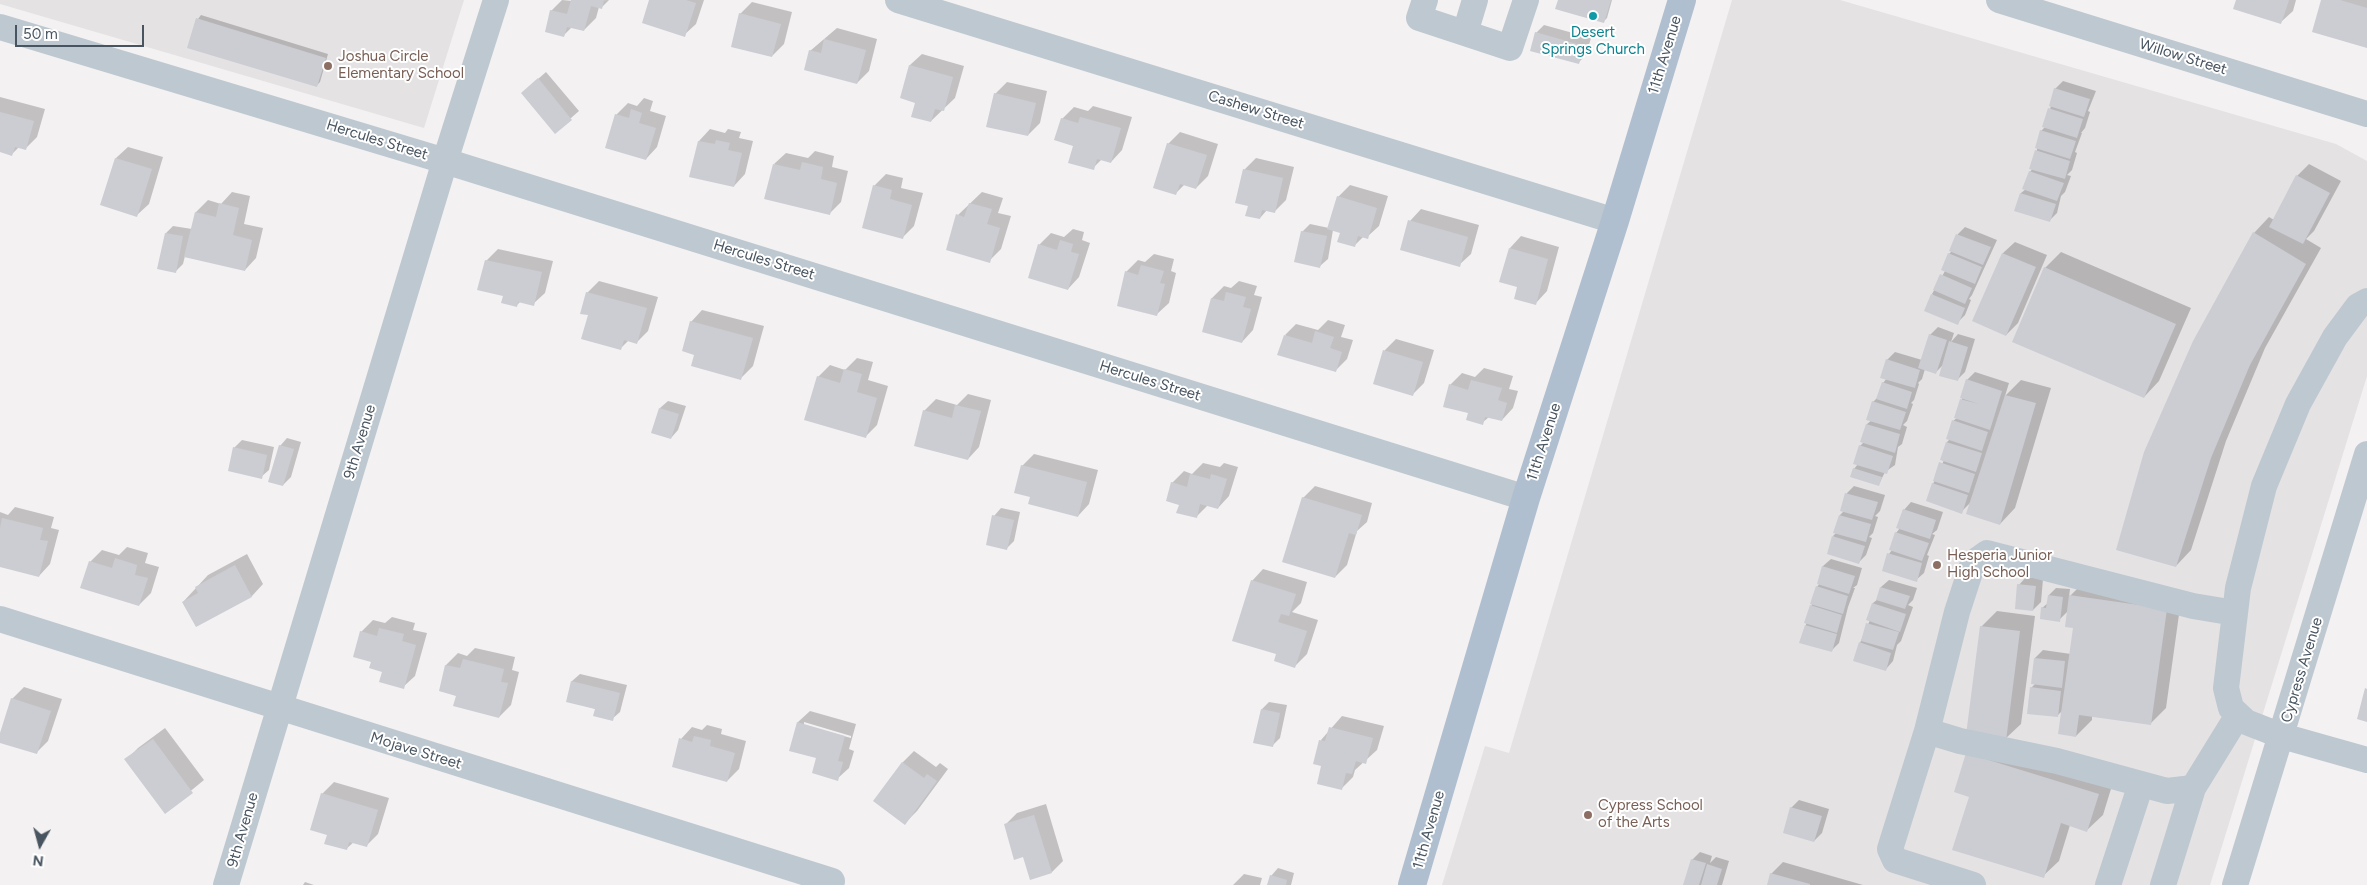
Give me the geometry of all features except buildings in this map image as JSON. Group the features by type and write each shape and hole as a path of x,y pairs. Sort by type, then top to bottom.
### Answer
{"main road":[{"name":"11th Avenue","path":"1412,885 1526,498 1615,221 1682,0"}],"street":[{"name":"9th Avenue","path":"226,885 445,160 496,0"},
{"name":"Cashew Street","path":"898,0 1615,221"},
{"path":"1425,0 1419,18 1510,48 1526,0"},
{"path":"1465,33 1476,0"},
{"name":"Willow Street","path":"1999,0 2367,114"},
{"name":"Hercules Street","path":"0,28 445,160 1526,498"},
{"path":"2367,301 2358,306 2335,337 2294,414 2264,486 2238,588 2226,688 2231,708 2246,722 2282,736 2367,760"},
{"name":"Cypress Avenue","path":"2235,885 2367,454"},
{"path":"1973,885 1895,860 1890,849 1926,731 1957,612 1973,563 1987,553 2194,606 2235,613"},
{"name":"Mojave Street","path":"0,620 832,883"},
{"path":"2163,885 2193,788 2238,715"},
{"path":"1926,731 1960,741 2058,761 2167,791 2193,788"},
{"path":"2108,885 2141,784"}],"shaded area":[{"name":"Joshua Circle Elementary School","path":"0,0 464,0 424,128 0,4"},
{"name":"Hesperia Junior High School","path":"1732,0 1840,0 2336,144 2367,161 2367,376 2210,885 1442,885 1485,746 1509,753"}],"place":[{"name":"Desert Springs Church","path":"1593,16"},
{"name":"Joshua Circle Elementary School","path":"328,66"},
{"name":"Hesperia Junior High School","path":"1937,565"},
{"name":"Cypress School of the Arts","path":"1588,815"}]}
